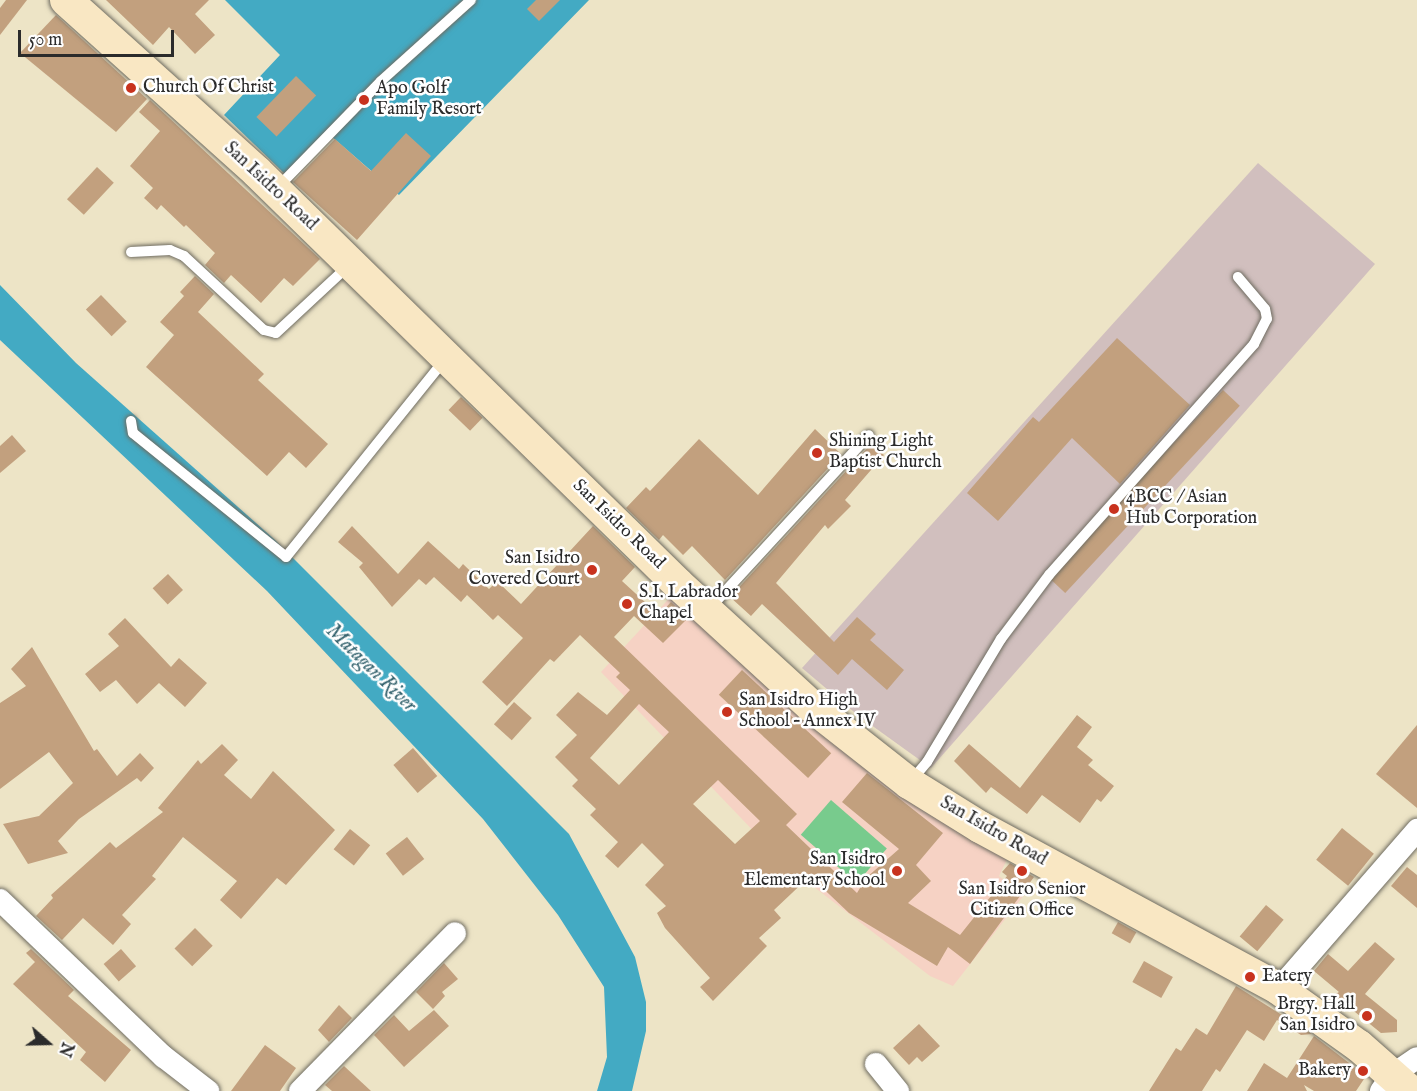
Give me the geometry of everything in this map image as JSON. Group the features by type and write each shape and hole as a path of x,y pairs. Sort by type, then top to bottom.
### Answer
{"street":[{"name":"San Isidro Road","path":"66,0 276,190 707,611 811,705 909,783 980,827 1279,989 1359,1046 1400,1079"},
{"path":"1279,989 1417,830"},
{"path":"0,900 164,1056 208,1091"},
{"path":"300,1091 455,933"},
{"path":"876,1064 898,1091"}],"lane":[{"path":"276,190 381,81 471,0"},
{"path":"131,252 170,250 184,256 264,330 276,333 350,264"},
{"path":"909,783 927,762 1001,639 1049,575 1254,344 1267,319 1265,309 1238,277"},
{"path":"131,422 134,433 286,557 447,357"},
{"path":"707,611 869,435"}],"shaded area":[{"path":"1258,163 1375,264 931,768 860,717 802,668"},
{"path":"676,591 1009,855 999,876 1024,895 953,986 930,976 788,867 601,672"}],"green space":[{"path":"831,800 887,849 857,883 801,835"}],"water":[{"name":"Apo Golf Family Resort","path":"225,0 589,0 399,195 331,136 290,179 224,115 280,55"},
{"name":"Matagan River","path":"0,285 76,363 274,539 569,834 635,957 646,1002 646,1031 632,1091 597,1091 607,1057 604,987 558,915 483,819 267,591 0,340"}],"building":[{"path":"6,0 27,0 0,35 0,8"},
{"path":"106,0 209,0 195,14 215,35 195,54 169,27 153,45"},
{"path":"536,0 560,0 539,21 527,9"},
{"path":"56,15 147,99 116,132 20,53"},
{"path":"296,76 316,95 277,136 256,117"},
{"path":"150,100 320,259 293,286 284,278 261,303 231,275 224,283 205,265 215,253 161,205 157,210 144,198 153,188 130,166 160,131 139,112"},
{"path":"406,133 431,156 357,240 293,182 335,139 371,171"},
{"path":"97,167 114,183 84,215 67,199"},
{"path":"195,276 214,294 198,312 264,374 258,380 328,444 306,468 289,452 267,476 146,367 174,335 160,322 184,296 180,292"},
{"path":"101,295 127,322 112,336 86,310"},
{"path":"1117,338 1190,405 1120,484 1072,438 998,521 967,493 1033,417 1039,422"},
{"path":"1223,390 1240,406 1065,593 1048,577"},
{"path":"461,397 483,418 470,431 448,410"},
{"path":"815,429 841,454 725,580 692,546 683,555 663,535 659,540 626,508 646,487 650,491 699,439 758,495"},
{"path":"12,435 26,451 0,473 0,446"},
{"path":"872,443 884,455 845,500 851,506 828,529 825,525 776,583 834,642 857,617 876,634 870,640 904,670 887,690 852,659 838,675 762,604 751,616 730,597"},
{"path":"352,526 398,574 428,541 459,569 463,564 489,589 497,581 521,604 593,526 635,567 622,581 659,615 671,602 688,618 663,643 634,616 614,637 797,814 786,825 857,893 866,878 899,849 842,802 867,773 943,833 916,865 931,881 908,903 960,935 1007,876 1002,872 1010,863 1034,877 970,964 948,947 937,966 849,913 810,876 774,910 781,918 759,938 767,946 713,1001 700,987 710,978 665,928 657,913 666,906 645,885 664,865 642,843 618,868 605,856 618,842 590,815 596,809 572,786 578,780 555,757 577,735 556,715 578,692 607,715 630,690 616,677 620,673 580,635 554,662 550,659 507,706 482,682 523,638 498,615 493,620 467,595 461,602 434,577 426,585 419,579 392,607 359,567 363,563 338,542","holes":["639,704 669,732 619,785 590,758","718,780 760,821 735,844 693,804"]},
{"path":"168,574 183,590 168,604 153,588"},
{"path":"125,618 171,667 179,658 207,683 185,707 159,683 137,704 116,680 100,692 85,674 119,646 108,634"},
{"path":"32,647 94,751 97,749 117,776 140,753 154,768 141,782 137,778 79,819 58,841 68,853 28,864 3,824 39,816 73,783 49,752 0,789 0,703 26,686 11,669"},
{"path":"742,670 831,753 808,778 719,695"},
{"path":"514,702 532,718 512,740 494,724"},
{"path":"1077,715 1092,727 1077,747 1093,760 1088,765 1114,786 1101,802 1097,799 1080,823 1042,795 1027,814 991,787 986,793 954,761 969,744 1020,788"},
{"path":"1417,725 1417,808 1376,774"},
{"path":"222,744 238,760 224,775 251,799 273,771 335,830 286,885 277,878 241,919 220,900 237,881 183,837 152,876 156,879 122,915 131,924 113,945 83,918 62,940 36,916 53,898 51,895 110,842 116,848 163,812 158,808 198,760 201,764"},
{"path":"413,748 437,776 418,793 393,765"},
{"path":"1342,828 1374,854 1348,886 1316,860"},
{"path":"350,829 370,845 354,866 334,849"},
{"path":"407,837 424,859 403,876 386,854"},
{"path":"1407,867 1417,875 1417,908 1391,886"},
{"path":"1266,905 1284,920 1257,951 1240,936"},
{"path":"1118,922 1136,932 1130,944 1112,933"},
{"path":"195,928 213,946 192,966 174,949"},
{"path":"1375,942 1395,959 1365,994 1397,1020 1397,1032 1381,1033 1334,995 1339,992 1314,971 1328,954 1348,971"},
{"path":"31,949 74,990 68,996 131,1050 105,1082 80,1060 86,1052 13,984 35,962 26,953"},
{"path":"121,949 136,966 119,981 104,964"},
{"path":"1144,961 1173,977 1161,998 1132,982"},
{"path":"444,963 458,979 442,992 445,996 433,1009 416,992"},
{"path":"1236,986 1312,1034 1301,1035 1277,1020 1264,1041 1247,1030 1220,1072 1216,1069 1202,1091 1149,1091 1176,1048 1181,1051 1196,1028 1207,1035"},
{"path":"339,1005 352,1018 329,1042 318,1030"},
{"path":"434,1010 449,1026 404,1067 374,1035 394,1015 409,1031"},
{"path":"919,1024 940,1046 922,1062 917,1057 909,1065 893,1048"},
{"path":"1314,1036 1366,1076 1356,1091 1314,1091 1304,1085 1307,1091 1247,1091 1264,1063 1287,1078"},
{"path":"265,1045 296,1068 280,1091 231,1091"},
{"path":"344,1066 371,1091 332,1091 325,1085"}],"place":[{"name":"Church Of Christ","path":"131,88"},
{"name":"Apo Golf Family Resort","path":"364,100"},
{"name":"Shining Light Baptist Church","path":"817,453"},
{"name":"4BCC / Asian Hub Corporation","path":"1114,509"},
{"name":"San Isidro Covered Court","path":"592,570"},
{"name":"S.I. Labrador Chapel","path":"627,604"},
{"name":"San Isidro High School – Annex IV","path":"727,712"},
{"name":"San Isidro Elementary School","path":"897,871"},
{"name":"San Isidro Senior Citizen Office","path":"1022,871"},
{"name":"Eatery","path":"1250,977"},
{"name":"Brgy. Hall San Isidro","path":"1367,1016"},
{"name":"Bakery","path":"1363,1071"}]}
